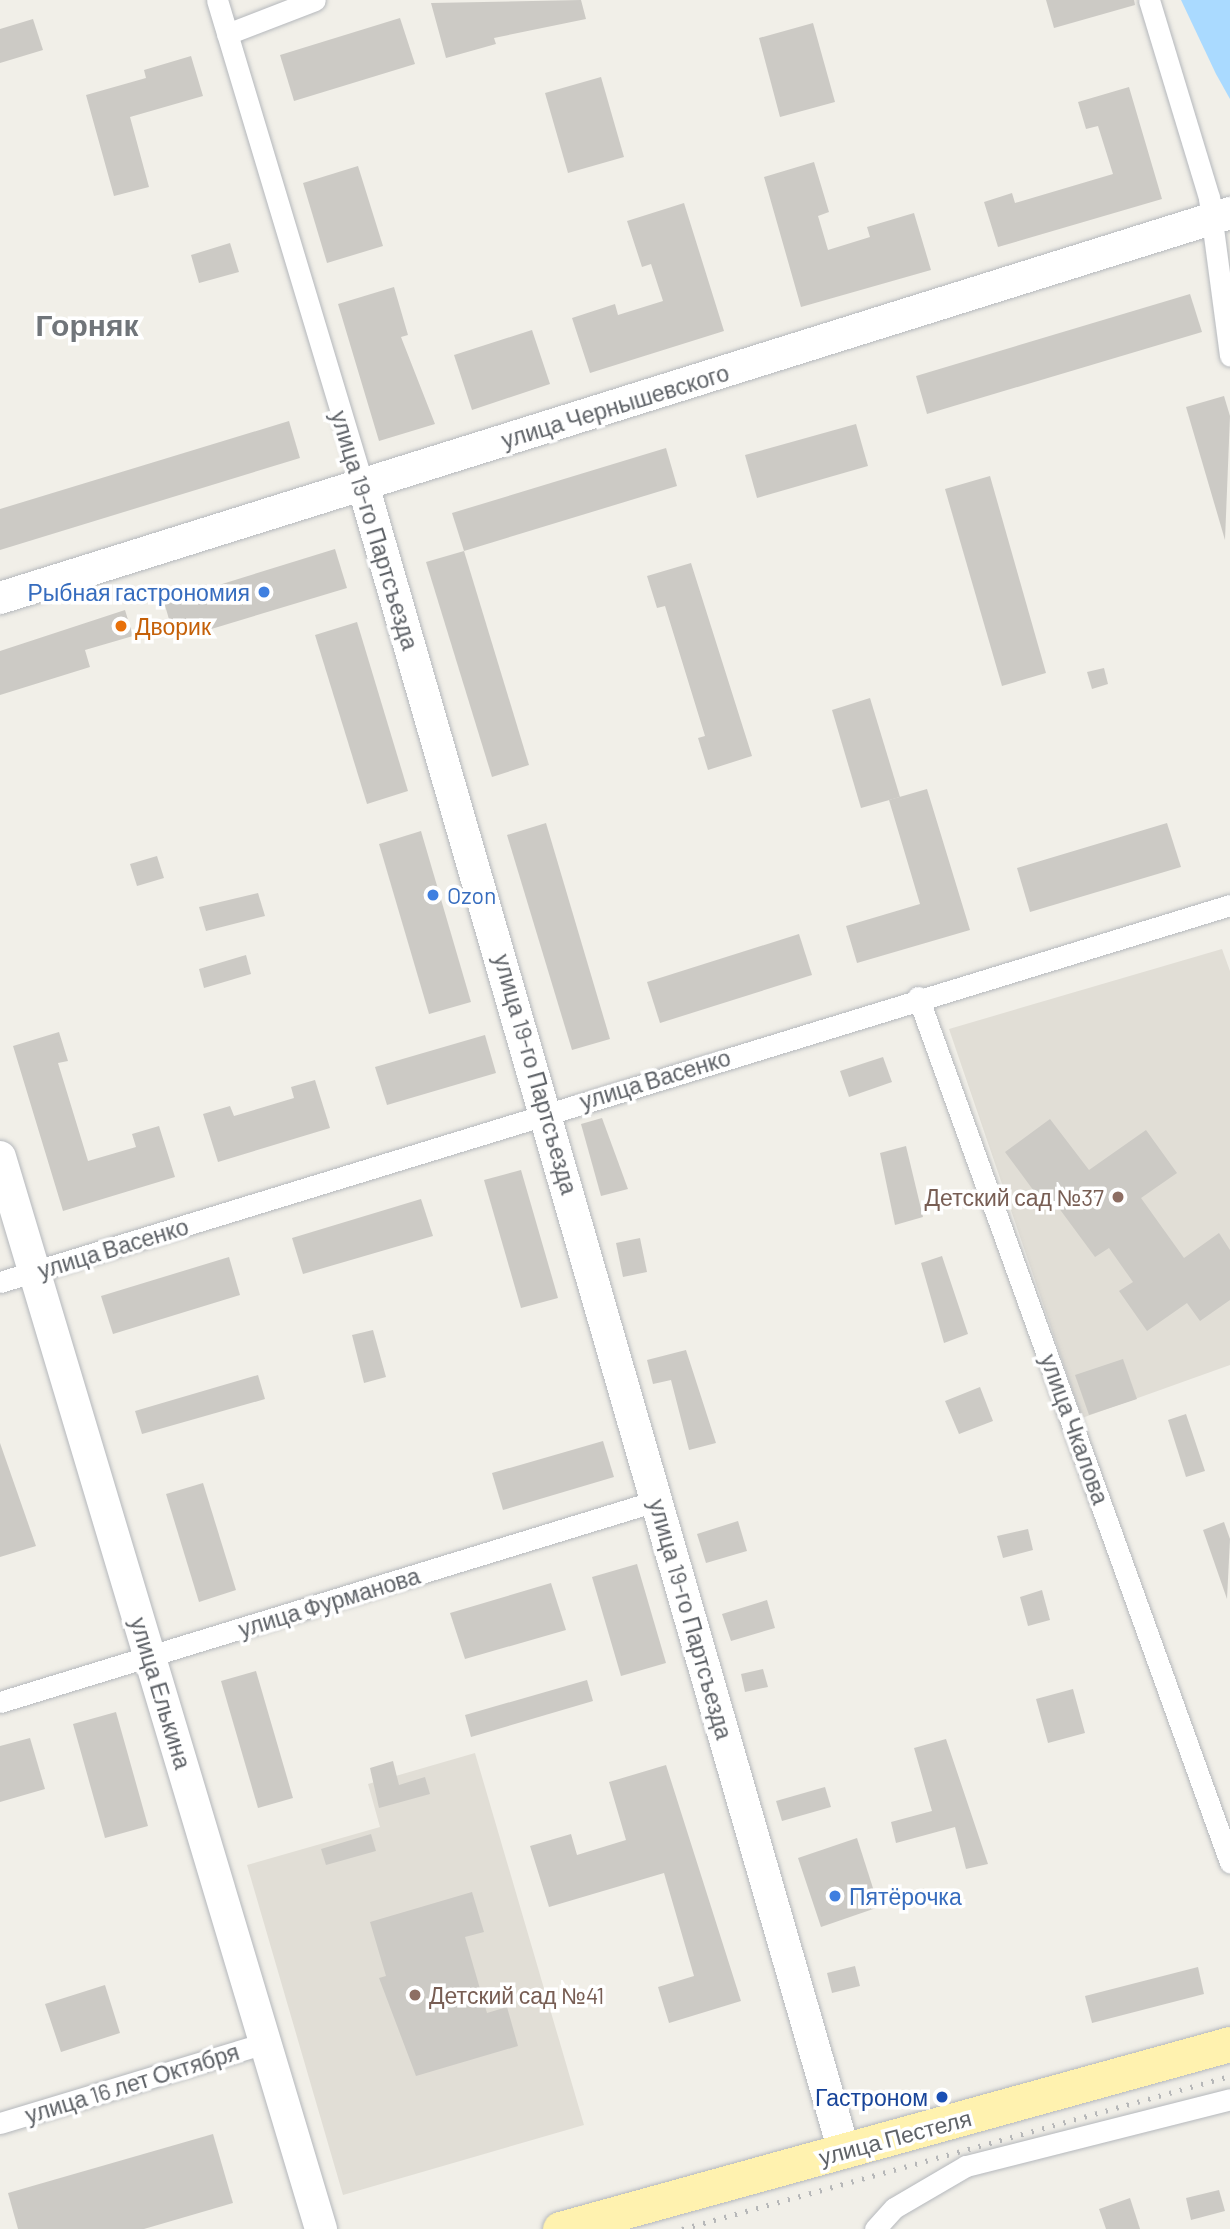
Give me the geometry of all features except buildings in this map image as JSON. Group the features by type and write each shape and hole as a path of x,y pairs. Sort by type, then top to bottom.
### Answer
{"main road":[{"name":"улица Пестеля","path":"560,2229 1230,2044"}],"street":[{"name":"улица 19-го Партсъезда","path":"217,0 363,485 547,1113 844,2151"},
{"path":"227,34 315,0"},
{"path":"1149,0 1221,215 1230,356"},
{"name":"улица Чернышевского","path":"0,598 1221,215"},
{"name":"улица Васенко","path":"0,1282 918,997 1230,905"},
{"name":"улица Чкалова","path":"918,997 1230,1862"},
{"name":"улица Елькина","path":"0,1157 321,2229"},
{"name":"улица Фурманова","path":"0,1702 656,1500"},
{"name":"улица 16 лет Октября","path":"0,2123 265,2043"},
{"name":"улица Пестеля","path":"875,2229 894,2208 966,2165 1230,2099"}],"shaded area":[{"name":"Детский сад №37","path":"1222,949 1230,971 1230,1365 1082,1418 949,1029"},
{"name":"Детский сад №41","path":"475,1753 584,2125 343,2195 247,1865 380,1827 368,1784"}],"water":[{"path":"1181,0 1230,0 1230,99 1216,74"}],"railway":[{"path":"682,2229 1230,2076"}],"place":[{"name":"Рыбная гастрономия","path":"264,592"},
{"name":"Дворик","path":"121,626"},
{"name":"Ozon","path":"433,895"},
{"name":"Детский сад №37","path":"1118,1197"},
{"name":"Пятёрочка","path":"835,1896"},
{"name":"Детский сад №41","path":"415,1995"},
{"name":"Гастроном","path":"942,2097"}],"district":[{"name":"Горняк","path":"87,324"}]}
